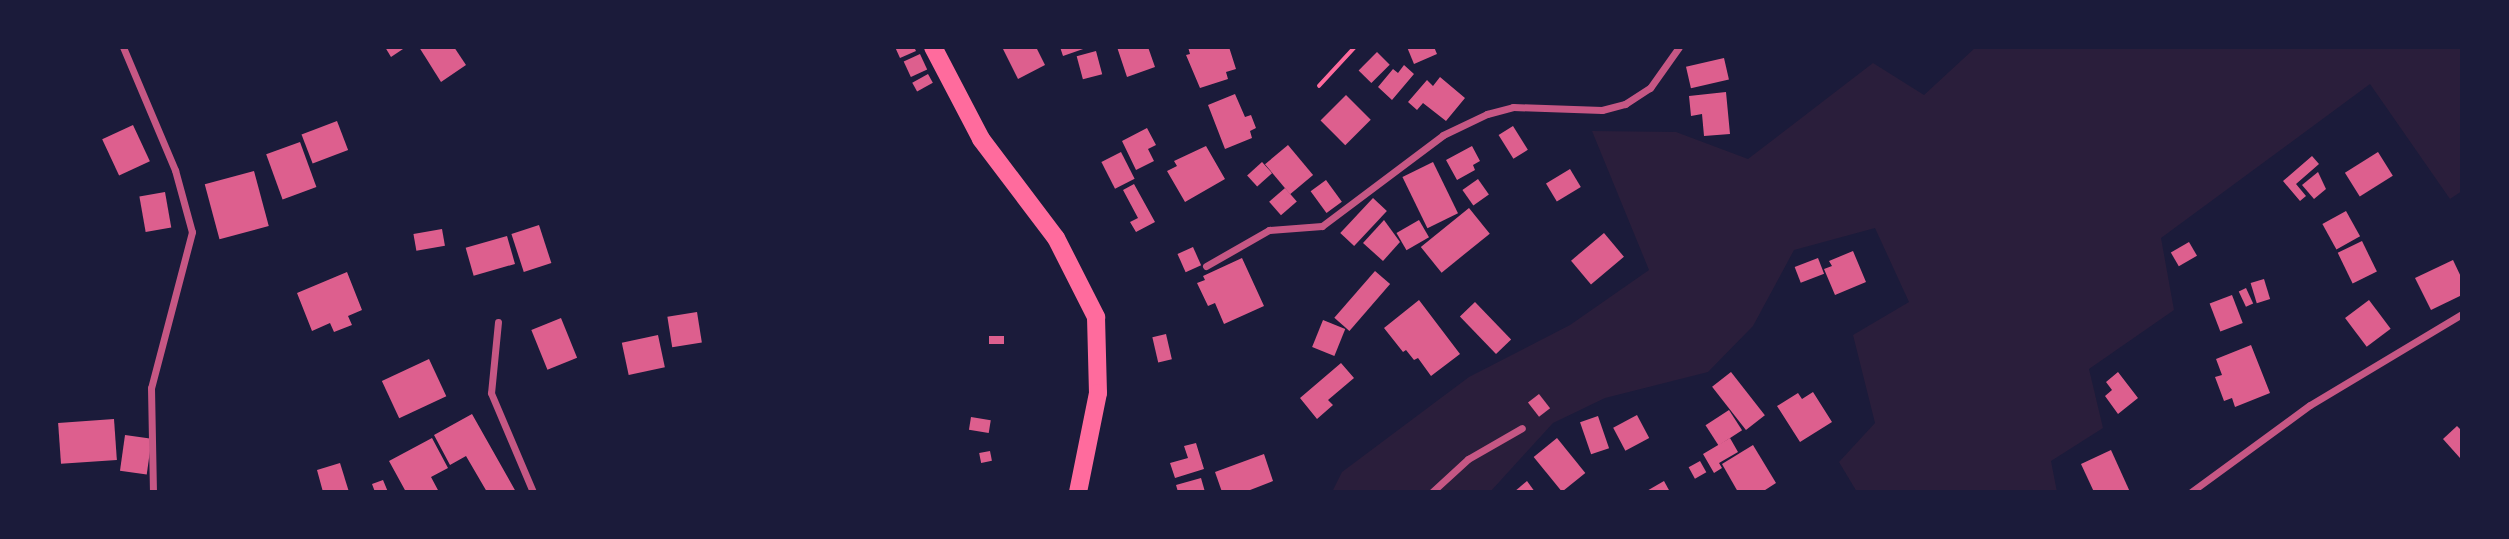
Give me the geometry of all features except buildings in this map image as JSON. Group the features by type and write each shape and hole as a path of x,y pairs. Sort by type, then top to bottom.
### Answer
{"main road":[{"path":"933,47 981,138 1056,239 1096,317 1098,393 1078,492"}],"street":[{"path":"123,47 175,170 192,232 151,388 153,492"},
{"path":"1206,266 1269,230 1322,226 1443,135 1487,114 1513,107 1602,110 1625,104 1650,88 1679,47"},
{"path":"2191,492 2310,405 2462,314"},
{"path":"498,322 491,393 533,492"},
{"path":"1432,492 1468,458 1522,428"}],"path":[{"path":"1319,86 1355,47"}],"shaded area":[{"path":"1976,47 2462,47 2462,191 2450,199 2370,84 2161,238 2174,310 2089,369 2103,428 2051,461 2057,492 1857,492 1839,462 1875,423 1853,335 1909,302 1875,228 1794,250 1753,326 1708,372 1605,398 1553,423 1490,492 1332,492 1342,472 1469,377 1570,325 1649,270 1592,131 1676,132 1748,159 1873,63 1924,95"}]}
